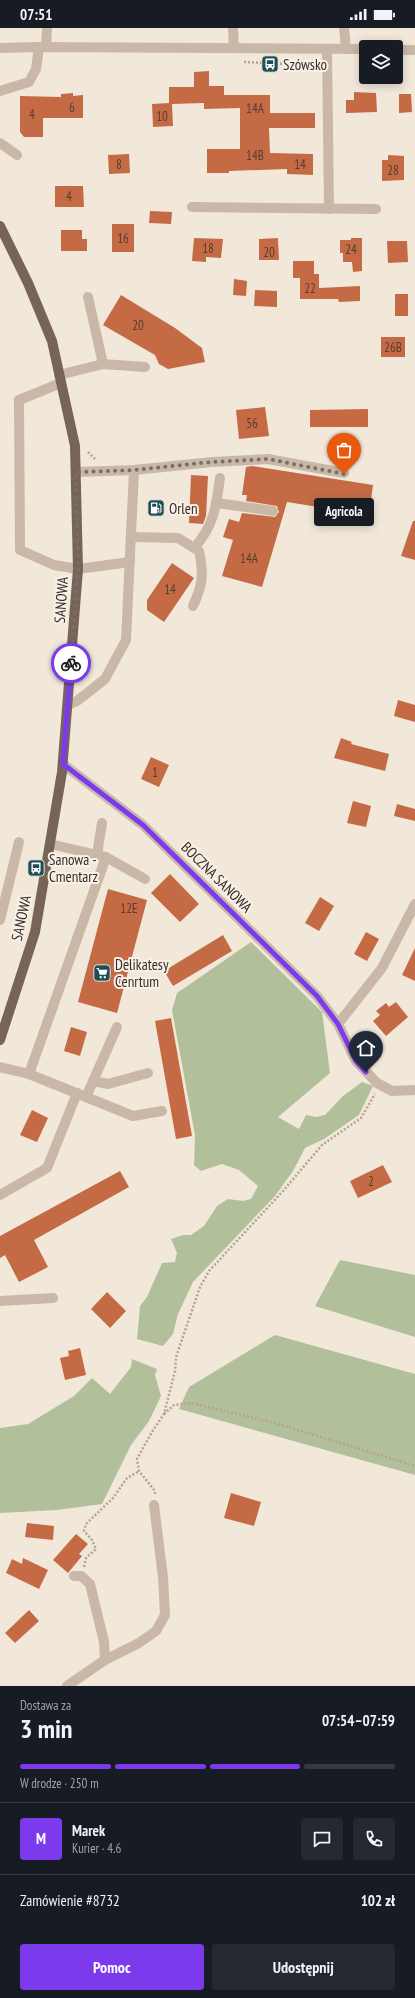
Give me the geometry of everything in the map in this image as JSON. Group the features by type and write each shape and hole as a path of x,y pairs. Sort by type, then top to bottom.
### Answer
{"main road":[{"name":"SANOWA","path":"0,226 17,259 52,341 75,446 78,569 63,764 50,844 35,932 0,1040"}],"street":[{"path":"0,91 29,82 36,69 48,28"},
{"path":"232,28 234,48"},
{"path":"344,28 346,49"},
{"path":"0,45 13,47"},
{"path":"0,48 359,49"},
{"path":"327,49 329,209"},
{"path":"403,50 415,50"},
{"path":"0,143 17,155"},
{"path":"192,207 376,209"},
{"path":"88,297 103,364"},
{"path":"130,562 78,569 54,565 20,550 19,400 60,379 103,364 145,367"},
{"path":"76,472 134,470 212,462 268,459 344,474"},
{"path":"68,705 78,701 105,679 126,640 134,470"},
{"path":"194,548 206,536 216,510 220,478"},
{"path":"217,503 273,511"},
{"path":"131,537 178,538 199,551 203,570 201,589 193,606"},
{"name":"BOCZNA SANOWA","path":"63,764 143,825 317,996 338,1024 356,1061 377,1083 392,1091 415,1090"},
{"path":"29,1074 102,856 102,823"},
{"path":"0,920 19,842"},
{"path":"50,844 102,856 145,879"},
{"path":"338,1024 382,968 415,904"},
{"path":"0,1195 48,1168 81,1095 93,1081 117,1027"},
{"path":"0,1067 29,1074 133,1116 162,1111"},
{"path":"93,1081 108,1084 148,1073"},
{"path":"0,1301 53,1298"},
{"path":"67,1686 105,1660 139,1643 156,1631 165,1615 163,1577 154,1505"},
{"path":"74,1576 81,1576 90,1584 104,1642 105,1660"}],"path":[{"path":"164,1414 175,1371 176,1357 196,1297 209,1271 283,1191 322,1145 361,1118 375,1094 377,1083"},
{"path":"154,1505 155,1491 139,1471 137,1459 142,1448 164,1414 174,1405 192,1403 275,1423 415,1466"},
{"path":"90,1584 84,1569 86,1558 96,1549 92,1540 84,1531 86,1524 113,1498 118,1488 127,1478 139,1471"}],"green space":[{"path":"251,942 322,1012 330,1073 278,1117 299,1129 306,1115 316,1117 325,1115 343,1096 362,1082 373,1086 359,1115 324,1139 305,1148 293,1171 275,1196 193,1282 178,1314 173,1334 163,1346 137,1339 140,1306 147,1297 162,1263 175,1262 177,1253 171,1239 183,1235 191,1235 204,1226 217,1206 228,1199 243,1201 251,1199 258,1186 239,1170 222,1164 201,1171 194,1165 195,1135 172,1010 177,993"},
{"path":"340,1260 415,1275 415,1337 315,1306"},
{"path":"275,1335 415,1374 415,1475 179,1409 189,1387"},
{"path":"132,1359 157,1369 155,1375 161,1396 149,1421 131,1445 102,1504 57,1510 0,1513 0,1428 28,1424 74,1396 92,1378 110,1394 131,1367"}],"building":[{"path":"209,71 209,86 224,86 224,95 270,95 270,113 315,113 315,128 269,128 270,153 313,154 313,175 287,174 287,169 207,173 207,149 240,149 240,108 204,109 204,103 172,104 173,126 153,127 152,104 169,103 169,87 194,87 194,72"},
{"path":"354,92 376,93 377,112 346,113 346,100 354,100"},
{"path":"73,93 73,96 83,95 83,118 43,118 43,137 24,137 20,132 20,96 61,97 61,94"},
{"path":"399,94 411,94 412,112 399,113"},
{"path":"129,154 130,173 109,174 108,155"},
{"path":"388,155 404,156 404,180 382,181 382,160 388,160"},
{"path":"55,186 83,186 84,207 55,207"},
{"path":"150,211 172,212 171,224 149,223"},
{"path":"112,224 134,224 134,252 112,252"},
{"path":"61,230 82,230 82,239 87,239 87,251 61,251"},
{"path":"194,238 223,239 221,258 206,257 206,262 192,261"},
{"path":"278,238 279,260 259,260 259,239"},
{"path":"351,238 362,238 362,271 353,272 352,262 343,262 343,253 340,253 340,240 351,240"},
{"path":"387,241 407,241 408,262 388,263"},
{"path":"293,261 314,261 314,274 319,274 319,288 360,286 360,301 339,302 338,299 300,299 300,278 293,278"},
{"path":"234,279 247,281 246,296 233,295"},
{"path":"255,290 277,291 277,307 254,306"},
{"path":"395,294 408,294 408,316 395,316"},
{"path":"121,295 175,328 202,348 205,362 168,369 159,364 155,355 103,325"},
{"path":"381,337 405,337 405,357 381,357"},
{"path":"265,407 269,436 239,439 236,410"},
{"path":"368,409 368,427 310,427 310,410"},
{"path":"252,466 373,485 369,515 287,502 262,587 222,576 233,540 223,537 229,519 239,522 242,513 275,517 279,512 277,506 246,501 247,495 242,495 246,467"},
{"path":"191,475 208,476 206,516 203,524 189,523"},
{"path":"413,521 415,521 415,560 401,556"},
{"path":"172,563 194,578 164,622 147,610 147,600"},
{"path":"398,700 415,705 415,722 394,716"},
{"path":"341,738 352,742 351,744 389,754 385,771 334,758"},
{"path":"151,757 169,765 159,787 141,779"},
{"path":"353,801 371,806 366,827 347,823"},
{"path":"397,804 415,809 415,821 394,816"},
{"path":"170,874 199,904 180,922 151,893"},
{"path":"108,889 147,900 117,1013 78,1002"},
{"path":"320,897 334,906 319,931 305,923"},
{"path":"366,932 379,939 367,961 354,954"},
{"path":"223,935 232,951 173,986 164,971"},
{"path":"415,948 415,981 402,975"},
{"path":"396,1002 408,1017 386,1036 373,1021 380,1015 376,1011 386,1003 389,1007"},
{"path":"171,1018 192,1136 176,1139 155,1021"},
{"path":"71,1027 87,1032 80,1056 64,1051"},
{"path":"32,1110 48,1118 37,1142 20,1135"},
{"path":"383,1165 392,1182 358,1198 350,1181"},
{"path":"120,1171 129,1187 34,1240 48,1267 19,1282 5,1255 0,1258 0,1236"},
{"path":"107,1292 126,1311 110,1328 91,1309"},
{"path":"80,1348 86,1375 65,1380 60,1358 69,1356 68,1351"},
{"path":"231,1493 261,1502 254,1526 224,1518"},
{"path":"27,1523 54,1526 53,1540 25,1537"},
{"path":"76,1534 88,1544 79,1554 82,1556 68,1573 53,1560"},
{"path":"23,1558 48,1570 39,1589 6,1573 12,1559 22,1564"},
{"path":"29,1610 39,1621 15,1643 5,1633"}],"way so far":[{"path":"71,663 78,569 76,472 134,470 212,462 268,459 344,474"}],"place":[{"name":"Szówsko","path":"270,64"},
{"name":"Agricola","path":"344,474"},
{"name":"Orlen","path":"156,508"},
{"name":"Sanowa - Cmentarz","path":"36,868"},
{"name":"Delikatesy Cenrtum","path":"102,973"}],"route":[{"path":"71,663 63,764 143,825 317,996 338,1024 356,1061 366,1072"}]}
